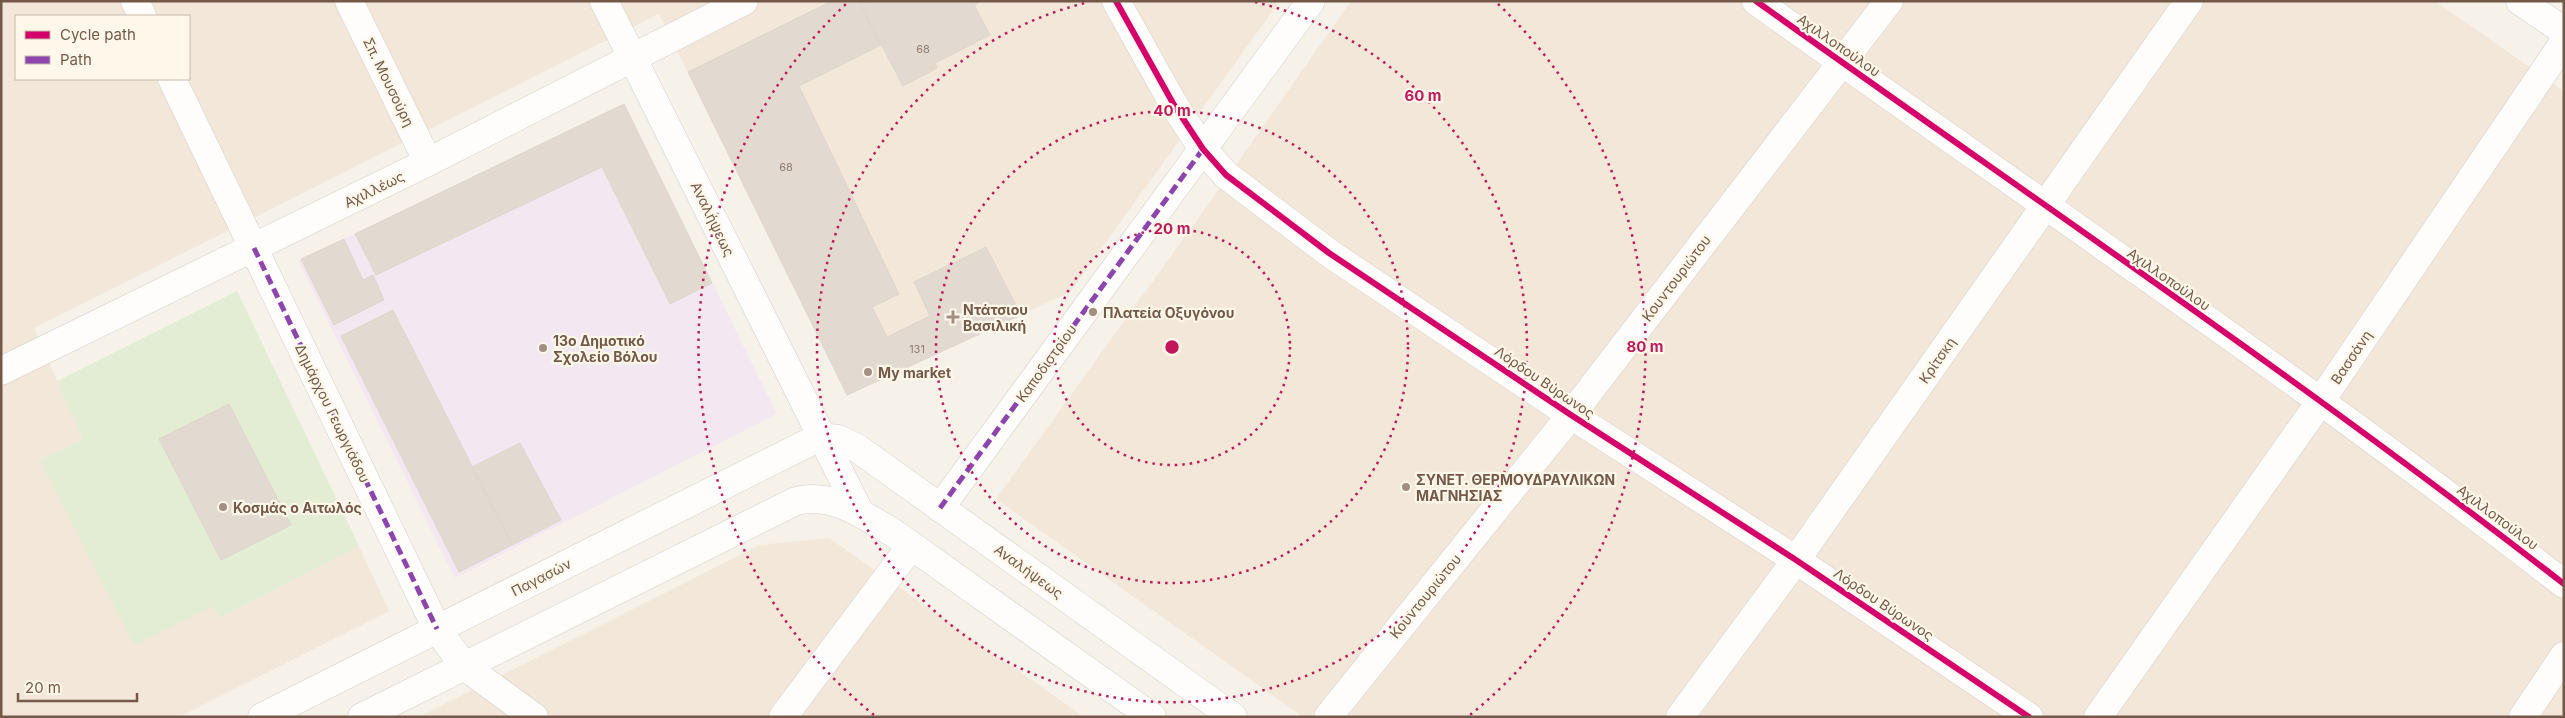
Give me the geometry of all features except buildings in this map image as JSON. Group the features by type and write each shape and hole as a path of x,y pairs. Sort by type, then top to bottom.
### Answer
{"street":[{"path":"135,1 142,15"},
{"name":"Σπ. Μουσούρη","path":"349,1 428,162"},
{"name":"Αναλήψεως","path":"604,1 820,437 860,513 911,546 1152,717"},
{"name":"Αχιλλέως","path":"1,371 428,162 744,1"},
{"name":"Λόρδου Βύρωνος","path":"1116,1 1174,105 1203,149 1226,175 1329,253 1571,415 1796,560 2028,717"},
{"name":"Καποδιστρίου","path":"940,508 1311,1"},
{"name":"Αχιλλοπούλου","path":"1756,1 2320,402 2478,517 2564,584"},
{"name":"Κουντουριώτου","path":"1328,717 1571,415 1888,1"},
{"name":"Κρίτσκη","path":"1680,717 1796,560 2189,1"},
{"path":"2520,1 2564,31"},
{"name":"Βασσάνη","path":"2098,717 2320,402 2564,42"},
{"name":"Δημάρχου Γεωργιάδου","path":"172,80 437,629 464,666 534,717"},
{"name":"Αναλήψεως","path":"820,437 838,439 857,448 1233,717"},
{"name":"Παγασών","path":"262,717 820,437"},
{"path":"362,717 796,501 812,498 824,500 860,513"},
{"path":"783,717 911,546"},
{"path":"2523,717 2564,656"}],"shaded area":[{"path":"1,1 1280,1 1070,292 847,395 659,14 34,328 83,439 40,460 213,606 220,618 359,546 389,611 179,717 1,717"},
{"path":"1351,1 2435,1 2564,91 2564,717 1303,717 996,499 1207,206"},
{"name":"13o Δημοτικό Σχολείο Βόλου","path":"624,104 777,414 455,578 298,261"},
{"path":"829,538 1084,717 419,717 760,545"}],"green space":[{"path":"237,291 359,546 220,618 213,606 134,645 40,460 83,439 57,381"}],"marked path":[{"path":"940,508 1203,149"},
{"path":"254,248 437,629"}],"cycle path":[{"path":"1116,1 1174,105 1203,149 1226,175 1329,253 1571,415 1796,560 2029,717"},
{"path":"1756,1 2163,288 2365,434 2564,584"}],"place":[{"name":"Πλατεία Οξυγόνου","path":"1093,312"},
{"name":"Ντάτσιου Βασιλική","path":"953,317"},
{"name":"13o Δημοτικό Σχολείο Βόλου","path":"543,348"},
{"name":"My market","path":"868,372"},
{"name":"ΣΥΝΕΤ. ΘΕΡΜΟΥΔΡΑΥΛΙΚΩΝ ΜΑΓΝΗΣΙΑΣ","path":"1406,487"},
{"name":"Κοσμάς ο Αιτωλός","path":"223,507"}]}
